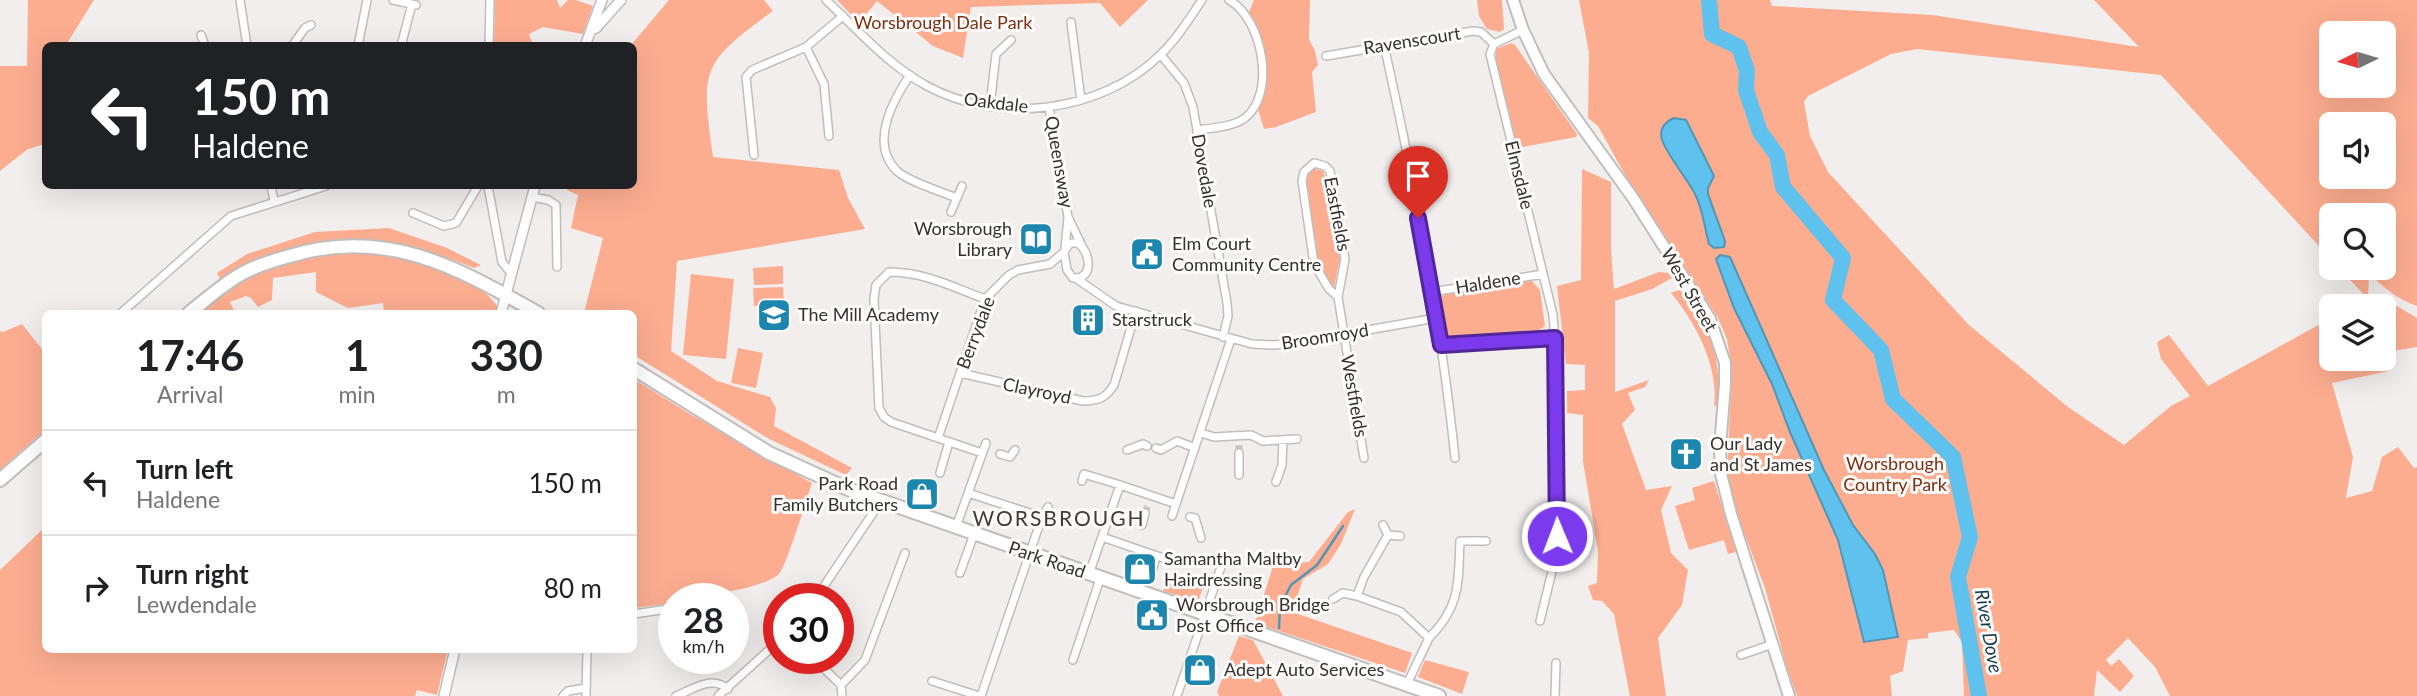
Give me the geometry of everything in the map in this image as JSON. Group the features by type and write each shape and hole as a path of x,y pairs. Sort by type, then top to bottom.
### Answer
{"highway":[{"path":"194,310 246,271 298,253 349,245 389,248 452,267 532,310"},
{"name":"Park Road","path":"637,371 769,453 841,486 1439,696"},
{"path":"0,480 42,443"}],"main road":[{"name":"West Street","path":"1513,0 1523,30 1544,74 1633,198 1710,319 1725,363 1721,474 1731,514 1790,696"}],"street":[{"path":"240,0 246,42"},
{"path":"359,42 367,0"},
{"path":"393,0 414,5 402,42"},
{"path":"489,42 490,0"},
{"path":"586,42 602,0"},
{"path":"591,30 596,28 621,0"},
{"name":"Oakdale","path":"826,0 888,60 928,86 960,100 1018,110 1081,100 1132,77 1161,55 1202,0"},
{"path":"1197,130 1236,123 1247,117 1258,96 1262,69 1260,47 1247,13 1230,0"},
{"path":"754,155 746,77 752,70 806,47 843,16"},
{"path":"1071,22 1081,100"},
{"path":"295,42 305,28 311,25"},
{"path":"1494,44 1523,30"},
{"name":"Ravenscourt","path":"1326,56 1473,32 1481,32 1494,44"},
{"path":"201,35 204,42"},
{"path":"990,106 996,54 1011,40"},
{"name":"Elmsdale","path":"1494,44 1490,54 1543,274 1555,338 1557,536 1553,567 1540,621"},
{"path":"1384,45 1432,292 1455,458"},
{"path":"806,47 824,84 829,136"},
{"name":"Dovedale","path":"1150,495 1176,511 1227,338 1228,316 1192,107 1184,83 1161,55"},
{"path":"910,75 893,101 888,117 885,150 890,163 905,176 957,198"},
{"name":"Queensway","path":"1049,107 1068,217 1065,250 1068,273"},
{"name":"Eastfields","path":"1338,297 1329,289 1314,264 1302,181 1304,172 1314,163 1325,166 1330,171 1345,259 1338,297 1343,334"},
{"path":"951,212 962,186"},
{"path":"272,189 274,201"},
{"path":"124,310 231,216 316,189"},
{"path":"413,213 444,226 456,223 476,189"},
{"path":"489,189 503,266 511,273"},
{"path":"502,310 534,189"},
{"path":"532,197 548,200 556,205 557,267"},
{"name":"Queensway","path":"1068,217 1085,250 1088,271"},
{"path":"1065,250 1070,243 1081,244"},
{"name":"Berrydale","path":"938,438 985,299 1009,275 1018,270 1050,264 1065,250"},
{"path":"1050,264 1077,279 1088,271 1097,292"},
{"path":"985,299 944,282 906,272 889,272 878,281 874,299 879,408 891,422 949,442 1010,457 1015,450"},
{"name":"Haldene","path":"1432,292 1543,274"},
{"name":"Broomroyd","path":"1077,279 1111,304 1227,338 1274,345 1436,318"},
{"name":"Clayroyd","path":"960,373 1083,401 1101,399 1114,385 1136,311"},
{"name":"Westfields","path":"1343,334 1364,458"},
{"path":"1441,345 1555,338"},
{"path":"1201,433 1239,444"},
{"path":"1239,444 1251,435 1263,441 1297,439"},
{"path":"1276,482 1282,465 1283,440"},
{"path":"1156,449 1161,450 1177,441 1195,448"},
{"path":"940,473 949,442"},
{"path":"1127,450 1143,444 1147,446"},
{"path":"1239,444 1239,475"},
{"path":"956,528 968,493 989,450"},
{"path":"1082,481 1084,474 1150,495 1142,525"},
{"path":"1073,660 1095,577 1102,537 1121,485"},
{"path":"968,493 1042,517"},
{"path":"826,583 881,501"},
{"path":"932,681 980,696 1042,517 1048,507"},
{"path":"1190,517 1195,519 1201,538"},
{"path":"1383,525 1388,535"},
{"path":"1407,684 1429,638 1450,612 1457,591 1460,530"},
{"path":"960,573 974,534"},
{"path":"1388,535 1400,536"},
{"path":"1357,597 1364,577 1388,535"},
{"path":"1102,537 1169,560"},
{"path":"1460,541 1486,541"},
{"path":"841,685 865,660 905,553"},
{"path":"1153,568 1156,556"},
{"path":"1177,696 1222,564"},
{"path":"1218,574 1229,578"},
{"path":"1333,599 1343,593 1401,612 1415,622 1429,638"},
{"path":"637,614 658,610"},
{"path":"1741,655 1773,644"},
{"path":"444,696 454,653"},
{"path":"563,696 568,691 586,692 587,653"},
{"path":"718,696 763,656"},
{"path":"1555,696 1556,663"},
{"path":"830,674 841,685 842,696"},
{"path":"676,696 709,682 716,681 728,688"}],"green space":[{"path":"28,0 94,0 68,42 42,42 42,145 28,149 0,171 0,66 27,66"},
{"path":"495,0 557,0 560,8 568,0 576,0 593,6 583,34 543,27 529,34 532,42 494,42"},
{"path":"669,0 764,0 773,11 731,44 711,71 707,86 707,105 713,157 839,170 848,198 865,229 677,261 671,351 717,381 770,397 776,408 774,426 852,468 846,475 769,439 637,357 637,310 585,310 603,238 571,228 578,195 567,190 637,189 637,42 634,42"},
{"name":"Worsbrough Dale Park","path":"837,0 1148,0 1120,27 1100,3 971,7 963,58 933,46 877,1 859,23"},
{"path":"1254,0 1310,0 1309,39 1318,65 1312,72 1316,112 1264,129 1257,106 1265,69 1263,45 1249,12"},
{"path":"1477,0 1502,0 1504,29 1500,32 1487,29 1479,16"},
{"name":"Worsbrough Country Park","path":"1579,0 1770,0 1772,6 1933,15 2139,47 2094,0 2417,0 2417,306 2391,293 2376,280 2396,280 2396,203 2319,203 2319,246 2161,75 1917,49 1891,54 1808,96 1804,102 1810,136 1828,172 1969,325 2068,407 2124,445 2171,406 2190,396 2161,359 2157,342 2169,335 2208,386 2319,325 2319,371 2389,371 2332,383 2353,457 2346,498 2372,491 2382,457 2398,447 2414,468 2417,467 2417,696 2170,696 2155,667 2128,638 2106,660 2111,666 2119,659 2134,676 2120,692 2097,670 2094,696 1964,696 1962,642 1954,630 1928,633 1928,638 1908,640 1903,671 1890,676 1892,696 1797,696 1765,588 1737,514 1727,472 1732,371 1727,339 1718,318 1625,175 1598,126 1588,118 1589,53"},
{"path":"1511,43 1577,134 1576,137 1523,147 1516,145 1496,62 1496,49"},
{"path":"1312,168 1323,171 1327,182 1327,198 1330,199 1340,258 1334,288 1322,270 1316,240 1313,239 1307,205 1310,202 1307,185 1304,184 1308,171"},
{"path":"1582,169 1611,182 1614,289 1659,272 1669,273 1672,278 1652,289 1615,301 1615,392 1649,380 1645,387 1628,393 1635,410 1622,424 1646,490 1672,486 1661,510 1671,553 1688,570 1682,605 1658,638 1666,696 1630,696 1614,614 1602,601 1593,600 1588,586 1597,583 1598,551 1583,461 1583,415 1567,413 1567,391 1585,390 1585,365 1566,364 1557,286 1581,280"},
{"path":"389,228 447,248 481,265 474,268 407,247 346,240 285,251 220,279 217,273 247,254 315,232"},
{"path":"363,252 391,256 440,269 469,281 485,292 499,310 384,310 383,303 348,308 316,292 316,272 273,278 272,300 258,307 246,296 230,302 234,310 203,310 248,277 279,265 329,255"},
{"path":"783,266 783,284 754,285 753,268"},
{"path":"691,274 734,279 726,359 683,355"},
{"path":"1531,280 1540,290 1545,326 1533,334 1456,339 1445,337 1439,316 1442,296 1456,291"},
{"name":"Worsbrough Country Park","path":"2350,280 2369,280 2368,294 2363,294"},
{"path":"783,287 784,304 754,306 753,288"},
{"path":"1679,290 1691,300 1712,343 1720,405 1714,406 1713,376 1704,346 1671,293"},
{"name":"Worsbrough Country Park","path":"2396,306 2417,318 2417,347 2396,350"},
{"path":"22,324 42,349 42,433 0,470 0,331"},
{"path":"738,348 763,353 756,388 731,383"},
{"path":"637,381 812,483 782,569 779,574 749,587 749,583 658,583 658,605 637,608"},
{"path":"1714,481 1736,552 1728,554 1724,540 1689,550 1675,506 1695,500 1692,488"},
{"path":"1355,509 1341,544 1328,564 1303,579 1292,612 1412,653 1405,673 1255,623 1274,563 1309,562 1348,512"},
{"path":"42,530 42,653 447,653 437,695 417,690 415,696 0,696 0,570"},
{"path":"1199,577 1206,579 1198,602 1163,591 1165,584 1186,584"},
{"path":"1239,636 1253,640 1283,696 1219,696 1217,692"},
{"path":"1425,660 1469,672 1462,694 1418,677"}],"water":[{"path":"1674,118 1686,120 1714,176 1708,194 1725,241 1724,247 1714,248 1709,244 1697,198 1662,140 1661,132 1664,126"},
{"path":"1720,255 1730,257 1824,470 1853,525 1875,554 1883,570 1898,637 1864,642 1838,540 1790,432 1772,384 1734,308 1716,259"}],"waterway":[{"name":"River Dove","path":"1709,0 1712,34 1739,47 1747,71 1746,90 1760,132 1777,155 1783,187 1843,258 1833,300 1881,350 1893,399 1953,457 1970,537 1958,577 1979,696"},
{"path":"1279,628 1280,606 1291,585 1317,565 1343,526"}],"tunnel":[{"path":"1239,445 1239,453"},
{"path":"1145,513 1148,504"}],"place":[{"name":"Worsbrough Library","path":"1036,239"},
{"name":"Elm Court Community Centre","path":"1147,254"},
{"name":"The Mill Academy","path":"774,315"},
{"name":"Starstruck","path":"1088,320"},
{"name":"Our Lady and St James","path":"1686,454"},
{"name":"Park Road Family Butchers","path":"922,494"},
{"name":"Samantha Maltby Hairdressing","path":"1140,569"},
{"name":"Worsbrough Bridge Post Office","path":"1152,615"},
{"name":"Adept Auto Services","path":"1200,670"}],"district":[{"name":"WORSBROUGH","path":"1059,519"}],"route":[{"path":"1418,218 1441,345 1555,338 1554,454 1557,536"}]}
